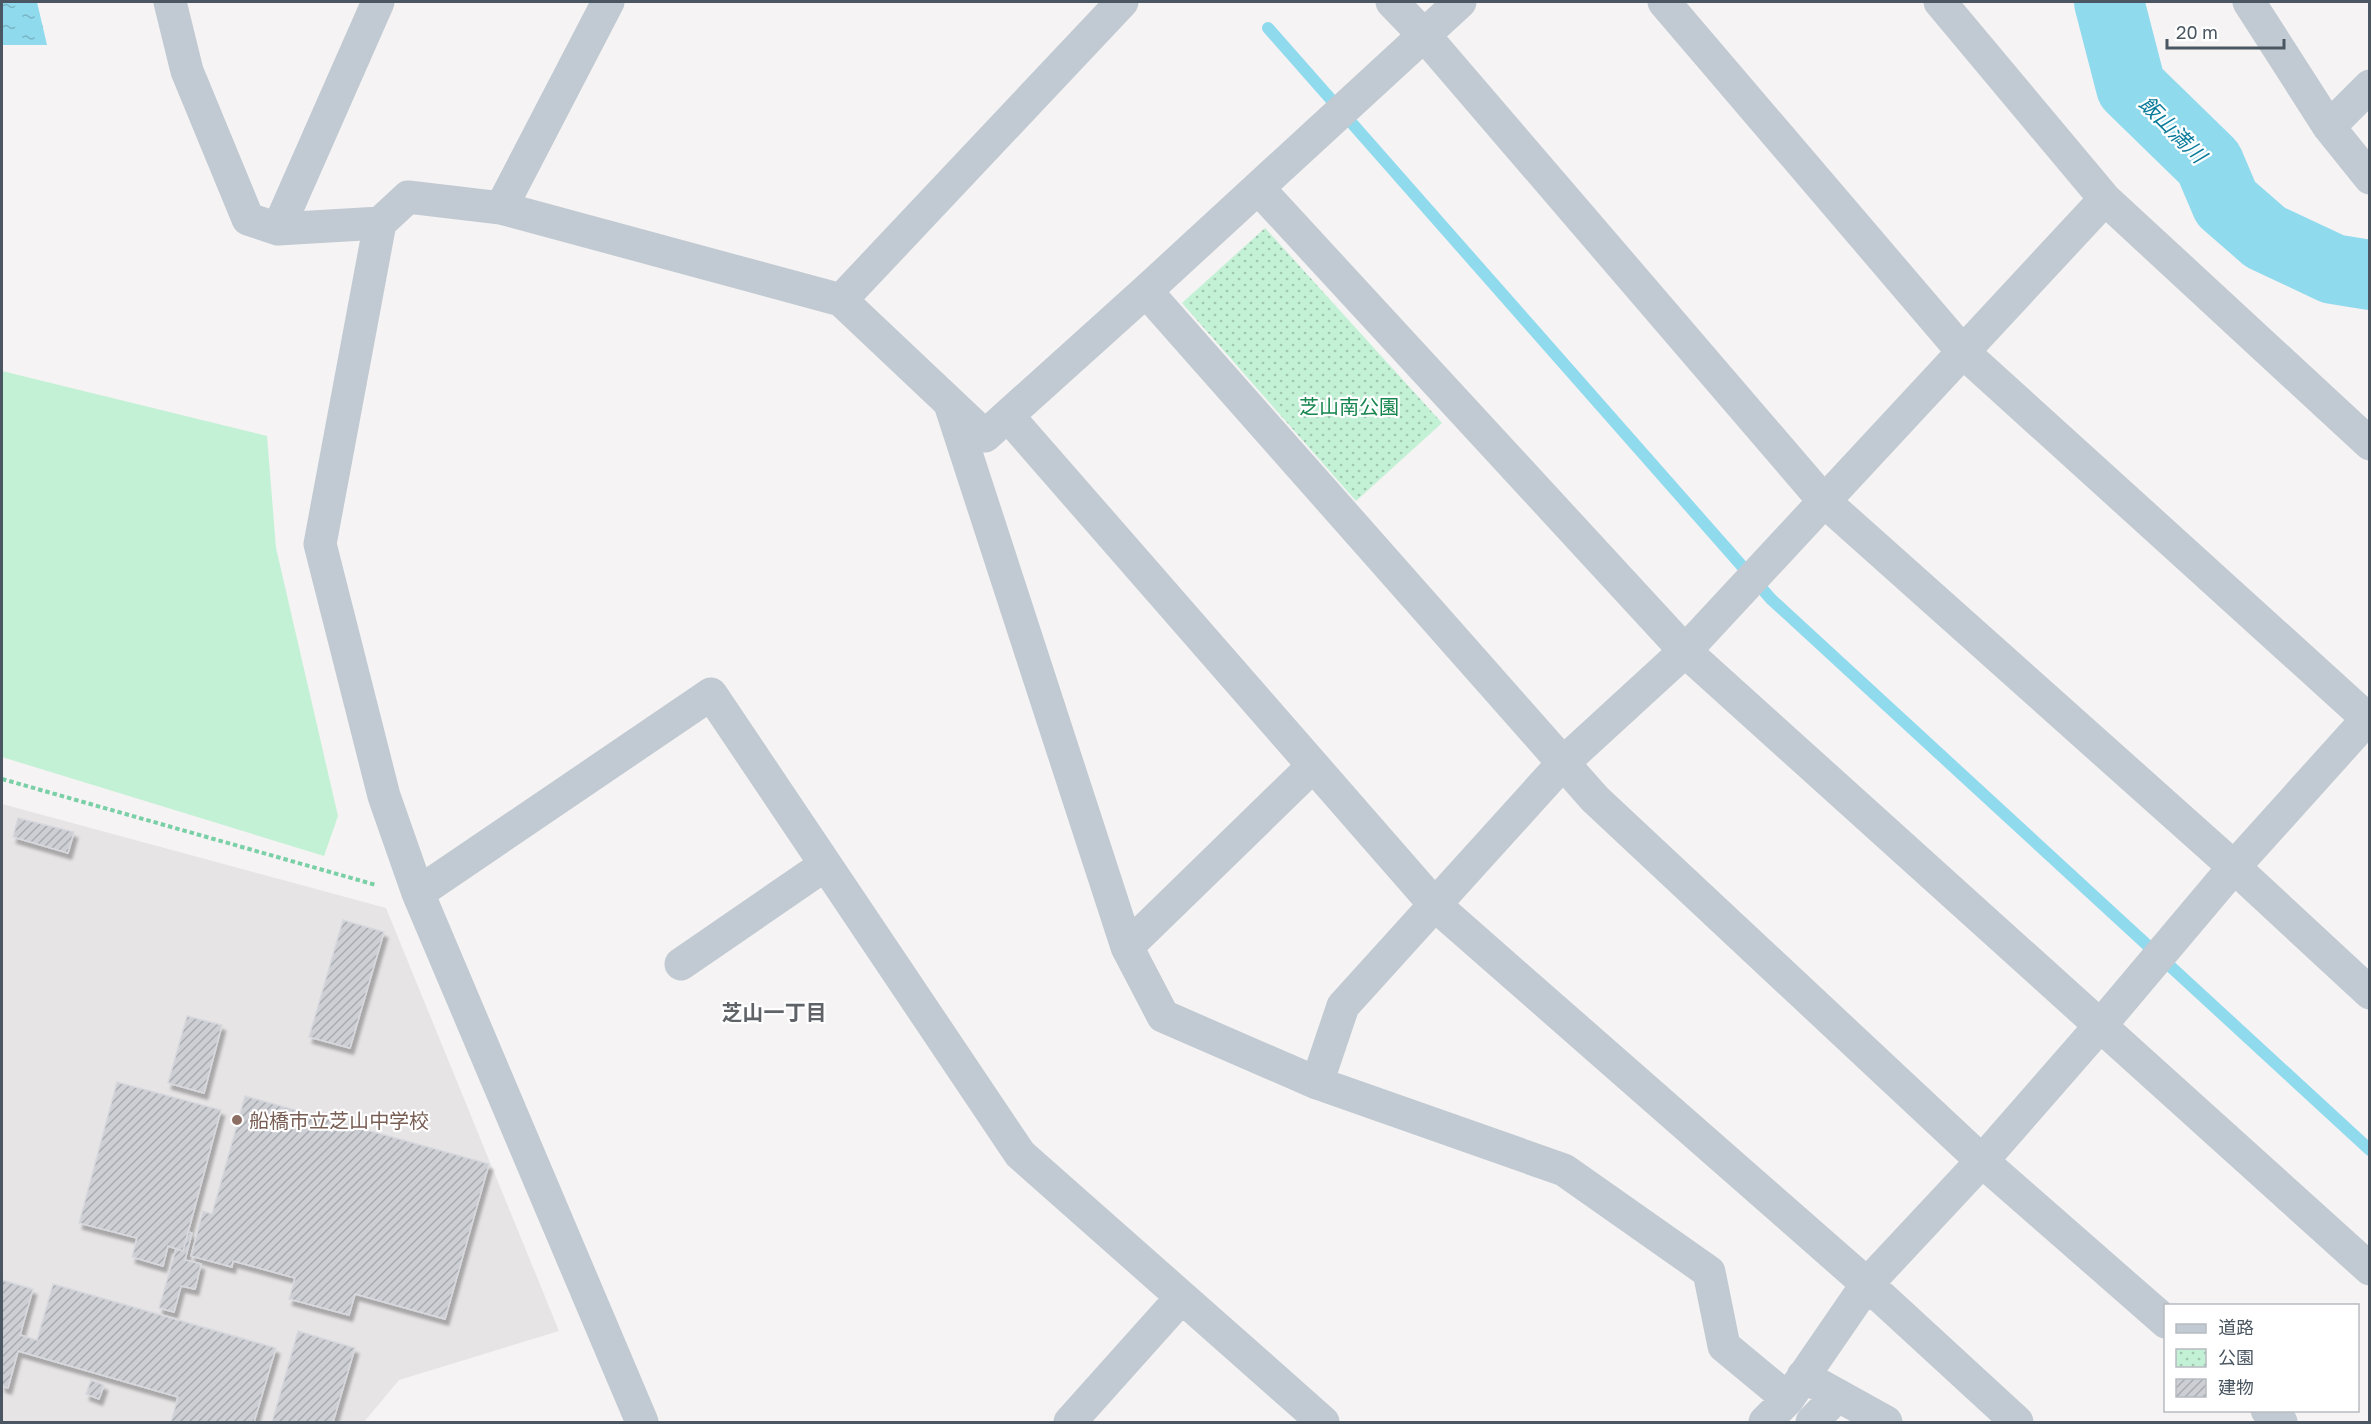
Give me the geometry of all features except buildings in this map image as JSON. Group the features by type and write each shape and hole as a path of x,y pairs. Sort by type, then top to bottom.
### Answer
{"street":[{"path":"170,2 187,71 248,219 278,229 380,223"},
{"path":"278,229 378,2"},
{"path":"501,208 608,2"},
{"path":"841,300 1122,2"},
{"path":"1392,2 1424,35 1824,501 2234,867 2370,993"},
{"path":"642,1422 418,892 384,795 320,544 380,223 408,197 501,208 841,300 985,436 1460,2"},
{"path":"1664,2 1963,352 2369,718 2234,867 1982,1161 1867,1284 1795,1388 1765,1422"},
{"path":"1940,2 2105,199 2370,444"},
{"path":"2249,2 2329,127 2370,178"},
{"path":"2329,127 2370,86"},
{"path":"1258,188 1685,651 2370,1269"},
{"path":"1317,1083 1343,1006 1564,762 1685,651 2105,199"},
{"path":"1146,291 1595,799 1982,1161 2164,1320"},
{"path":"950,403 1127,948 1163,1016 1317,1083 1564,1170 1709,1272 1725,1346 1795,1388 1838,1395 1886,1422"},
{"path":"1008,416 1435,905 1867,1284 2017,1422"},
{"path":"418,892 711,694 1020,1154 1323,1422"},
{"path":"1127,948 1312,766"},
{"path":"681,964 825,865"},
{"path":"1070,1422 1181,1298"},
{"path":"1812,1422 1838,1395"}],"path":[{"path":"2,779 370,884 418,892"}],"shaded area":[{"name":"船橋市立芝山中学校","path":"2,804 386,908 559,1331 399,1380 364,1422 2,1422"}],"green space":[{"name":"芝山南公園","path":"1265,228 1442,423 1356,501 1182,303"},
{"path":"2,371 267,436 276,548 338,816 324,856 2,757"}],"water":[{"path":"2,2 37,2 47,45 2,45"}],"waterway":[{"name":"飯山満川","path":"2109,2 2131,87 2209,163 2226,203 2265,237 2333,269 2370,275"},
{"path":"1268,28 1771,599 2370,1150"}],"place":[{"name":"船橋市立芝山中学校","path":"237,1120"}],"district":[{"name":"芝山一丁目","path":"774,1012"}]}
